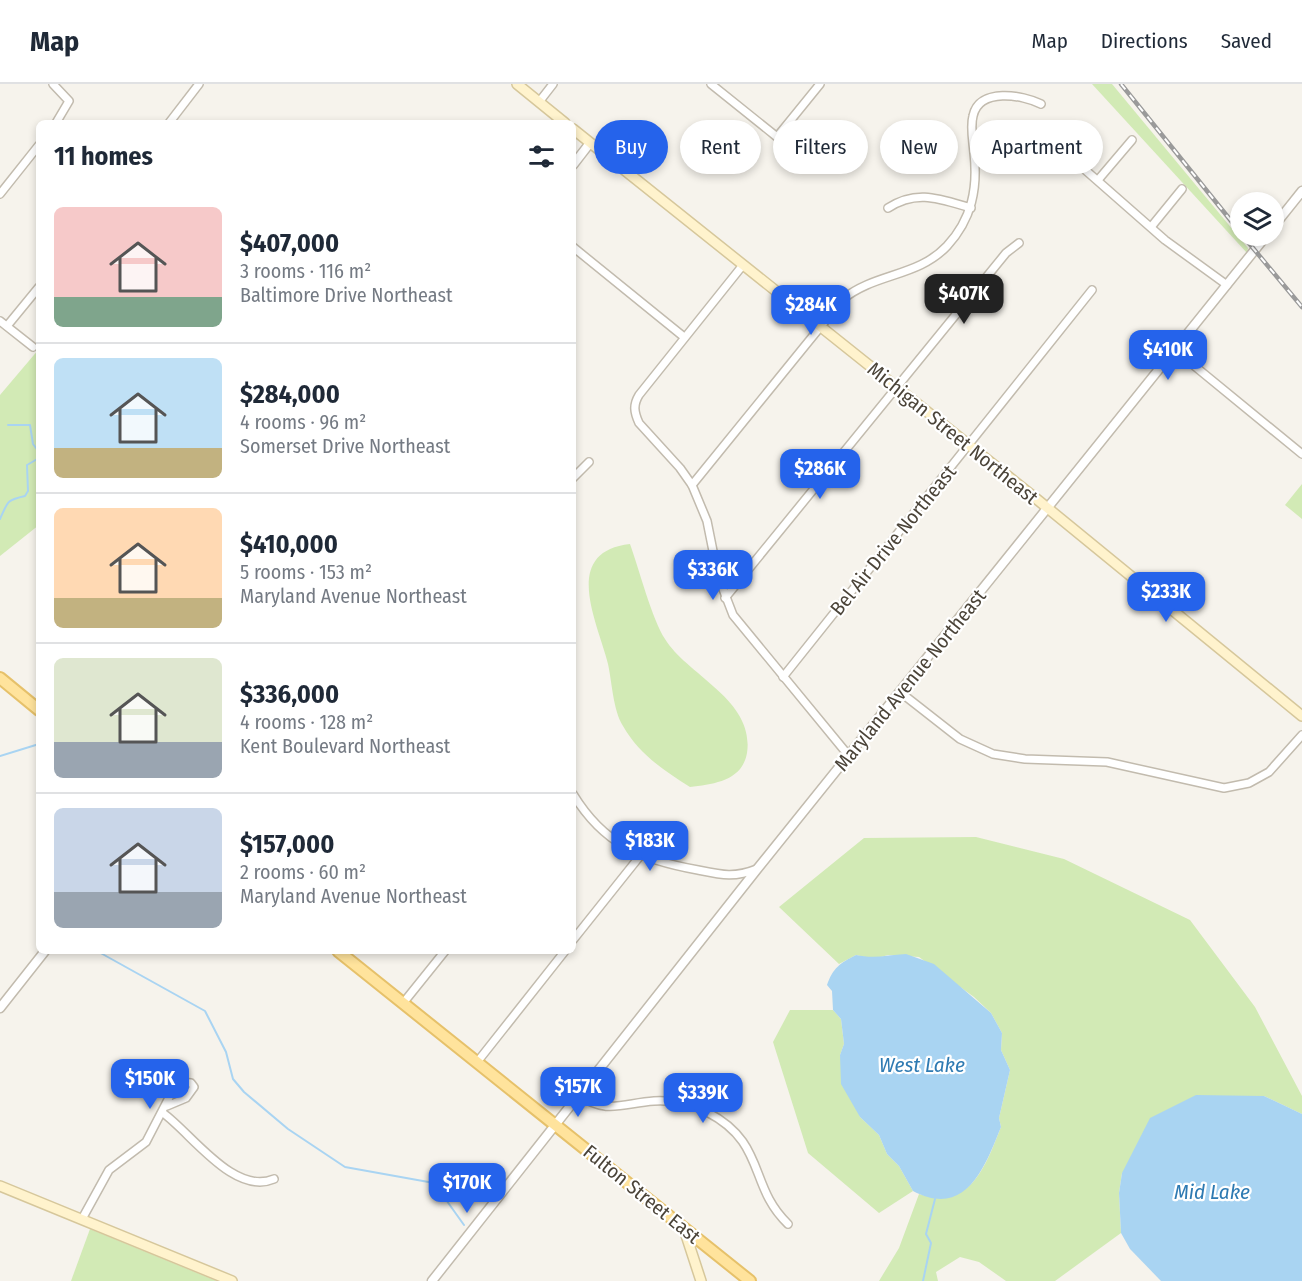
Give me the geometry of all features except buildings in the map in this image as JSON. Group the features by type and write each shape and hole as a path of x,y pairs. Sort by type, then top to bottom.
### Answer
{"main road":[{"path":"517,84 562,120"},
{"name":"Michigan Street Northeast","path":"576,131 1048,508 1302,716"},
{"path":"0,678 36,708"},
{"name":"Fulton Street East","path":"342,954 750,1281"},
{"path":"0,1186 232,1281"},
{"path":"683,1227 701,1281"}],"street":[{"path":"53,84 69,101 58,120"},
{"path":"172,120 199,84"},
{"path":"539,102 553,84"},
{"path":"711,84 777,137 820,84"},
{"path":"692,485 843,299 860,287 907,273 930,261 960,230 971,208 976,176 972,131 974,112 989,99 1006,96 1027,97 1041,104"},
{"path":"1098,180 1132,140"},
{"path":"576,161 590,143"},
{"path":"0,194 36,149"},
{"path":"1090,174 1151,227 1227,285"},
{"path":"1151,227 1182,189"},
{"path":"1284,214 1302,191"},
{"path":"888,208 900,200 914,196 936,198 971,208"},
{"path":"725,598 895,387 905,380 1006,253 1019,243"},
{"name":"Maryland Avenue Northeast","path":"432,1281 758,868 1258,246"},
{"path":"576,249 684,337"},
{"path":"743,265 639,395 635,402 635,414 639,423 680,468 692,485 707,521 717,576 733,615 849,756"},
{"name":"Bel Air Drive Northeast","path":"783,676 1092,290"},
{"path":"7,326 36,291"},
{"path":"0,321 33,347"},
{"path":"1175,350 1302,453"},
{"path":"576,475 589,462"},
{"path":"900,692 960,739 993,754 1025,759 1107,762 1224,788 1261,777 1276,766 1302,735"},
{"path":"576,798 593,821 617,842 640,856 666,865 727,876 740,876 758,868"},
{"path":"576,936 640,856"},
{"path":"0,1008 43,954"},
{"path":"404,1002 443,954"},
{"path":"477,1061 563,954"},
{"path":"579,1095 603,1107 668,1101 685,1102 708,1113 732,1128 746,1142 768,1198 777,1213 788,1224"},
{"path":"82,1219 109,1170 146,1142 167,1106"},
{"path":"163,1113 235,1175 264,1184 274,1179"}],"green space":[{"path":"1092,84 1112,84 1230,226 1230,234"},
{"path":"1241,246 1246,246 1247,253"},
{"path":"36,353 36,527 0,556 0,395"},
{"path":"1302,484 1302,519 1285,505"},
{"path":"630,544 651,607 665,639 675,652 731,703 741,718 747,734 747,753 739,770 726,779 690,787 661,768 644,753 629,736 620,719 589,592 590,575 596,560 609,550"},
{"path":"976,837 1064,859 1190,920 1255,1007 1302,1096 1302,1114 1264,1096 1122,1173 1119,1193 1121,1233 1055,1281 1006,1281 979,1262 960,1257 936,1272 938,1281 879,1281 899,1248 919,1194 937,1197 952,1196 964,1190 973,1182 989,1157 1001,1127 999,1118 1010,1070 1001,1050 1002,1033 991,1013 974,997 919,957 888,955 874,959 856,955 839,964 779,907 864,838"},
{"path":"790,1010 833,1010 841,1019 844,1044 840,1055 860,1117 879,1135 887,1154 899,1166 913,1191 879,1213 808,1153 773,1042"},
{"path":"90,1229 217,1281 71,1281"}],"water":[{"name":"West Lake","path":"906,954 934,964 991,1013 1002,1033 1001,1050 1010,1070 999,1118 1001,1127 988,1158 971,1184 960,1194 947,1198 931,1198 913,1191 899,1166 887,1154 879,1135 860,1117 841,1084 840,1055 844,1044 841,1019 833,1010 832,991 827,985 829,979 838,967 856,955 875,957"},
{"name":"Mid Lake","path":"1196,1095 1264,1096 1302,1114 1302,1281 1161,1281 1130,1249 1121,1233 1119,1193 1122,1173 1150,1118"}],"waterway":[{"path":"8,425 30,425 33,444 36,448"},
{"path":"0,519 9,502 25,496 28,491 27,465 36,460"},
{"path":"0,756 36,745"},
{"path":"102,954 205,1011 226,1052 233,1079 244,1092 288,1129 345,1167 434,1183 464,1225"},
{"path":"923,1281 931,1243 926,1234 935,1199"}],"railway":[{"path":"1121,84 1230,220"},
{"path":"1251,246 1302,307"}]}
